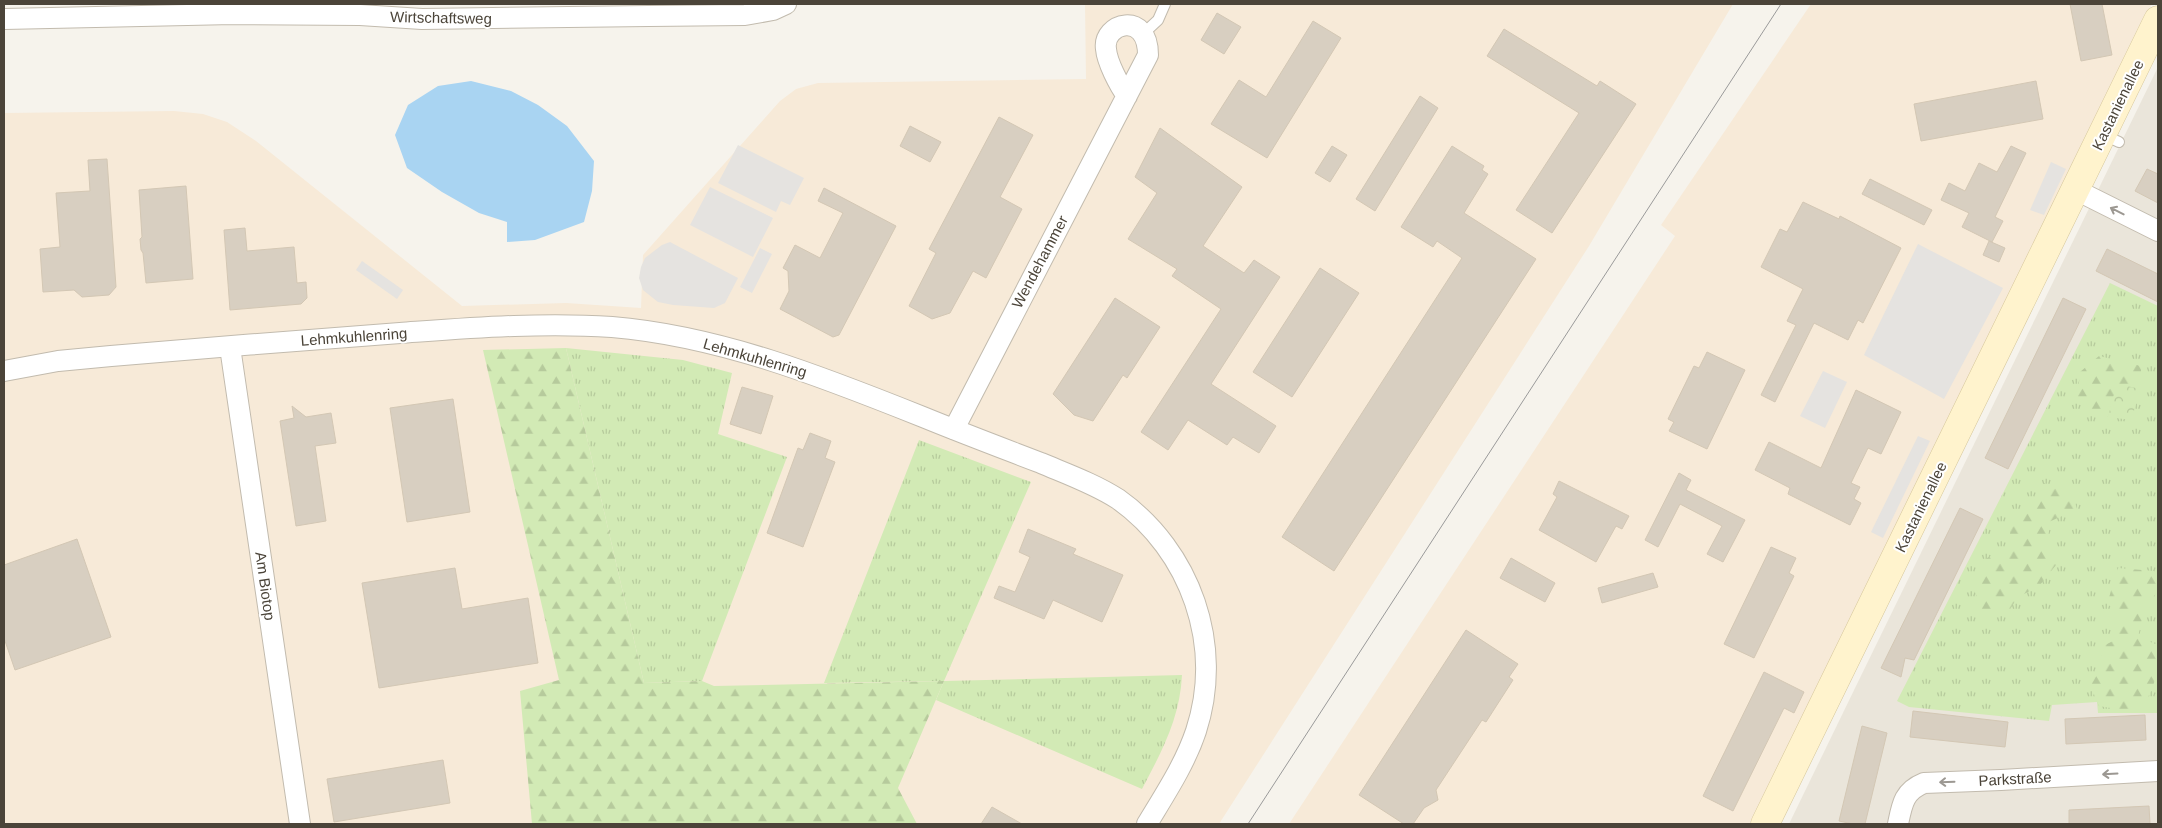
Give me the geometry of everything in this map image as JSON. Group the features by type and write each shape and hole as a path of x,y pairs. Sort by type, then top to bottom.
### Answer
{"street":[{"name":"Wirtschaftsweg","path":"4,19 233,14 422,19 745,15 773,10 786,4"},
{"name":"Kastanienallee","path":"1765,824 1951,445 1975,392 2076,190 2112,138 2158,20"},
{"path":"1127,96 1120,86 1106,49 1108,38 1115,28 1127,25 1136,27 1144,34"},
{"name":"Wendehammer","path":"954,429 1148,55 1148,44 1144,34"},
{"path":"2076,190 2158,231"},
{"name":"Lehmkuhlenring","path":"4,371 102,357 480,327 571,325 615,327 696,341 766,359 1063,472 1116,498 1156,533 1171,553 1190,588 1200,614 1205,659 1203,702 1196,730 1178,773 1147,824"},
{"name":"Am Biotop","path":"230,347 300,824"},
{"name":"Parkstraße","path":"1898,824 1904,800 1912,788 1924,783 2158,772"}],"lane":[{"path":"1144,34 1158,20 1165,4"}],"shaded area":[{"path":"1085,4 1733,4 1589,246 1219,824 4,824 4,113 174,111 203,114 227,122 256,141 462,306 566,303 641,308 643,255 780,101 796,89 818,83 1086,79"},
{"path":"1811,4 2151,5 1756,824 1289,824 1675,236 1661,225"},
{"path":"2158,67 2158,824 1789,824 1857,684"},
{"path":"738,145 804,178 790,205 781,201 776,212 718,183"},
{"path":"2051,162 2066,169 2044,215 2030,210"},
{"path":"710,187 773,218 753,257 690,225"},
{"path":"670,242 738,278 725,303 714,308 673,305 658,302 643,290 639,278 645,258 662,245"},
{"path":"1918,244 2003,288 1944,399 1864,355"},
{"path":"760,248 772,254 752,293 740,287"},
{"path":"362,261 403,290 397,299 356,270"},
{"path":"1823,371 1847,382 1825,428 1800,416"},
{"path":"1918,436 1930,441 1883,538 1871,532"}],"green space":[{"path":"2110,283 2158,306 2158,713 2098,713 2097,702 2052,705 2049,721 1909,707 1897,701"},
{"path":"566,348 683,360 732,373 718,434 787,457 702,681 644,683"},
{"path":"566,348 644,683 702,681 714,686 944,681 898,788 917,824 532,824 520,691 559,680 483,350"},
{"path":"2099,356 2141,366 2141,389 2117,384 2108,417 2077,403 2080,372"},
{"path":"2117,384 2141,389 2131,420 2108,417"},
{"path":"919,440 1031,482 944,681 824,683"},
{"path":"2044,483 2072,493 2077,509 2051,521 2046,546 2056,565 2040,585 2017,598 2009,611 1983,612 1974,590 1982,579 1985,559 2010,547 2010,512 2039,505"},
{"path":"2118,568 2154,571 2158,591 2145,607 2138,637 2158,645 2155,681 2140,713 2099,706 2088,680 2103,672 2101,647 2115,640 2116,610 2107,604"},
{"path":"1182,675 1181,691 1174,720 1163,748 1142,789 936,700 944,681"}],"water":[{"path":"471,81 511,91 538,105 567,126 594,161 592,191 584,222 535,240 507,242 507,222 479,213 442,192 407,168 395,135 408,105 438,86"}],"building":[{"path":"2070,4 2102,4 2112,55 2081,61"},
{"path":"1217,13 1241,27 1224,54 1201,40"},
{"path":"1313,21 1341,38 1267,158 1211,124 1239,80 1266,97"},
{"path":"1504,29 1597,86 1600,81 1636,104 1552,233 1516,210 1579,113 1487,56"},
{"path":"2036,81 2043,119 1921,141 1914,104"},
{"path":"1420,96 1438,108 1375,211 1356,199"},
{"path":"999,117 1033,135 1000,197 1022,209 986,278 973,271 950,313 932,319 909,306 936,253 929,249"},
{"path":"910,126 941,142 930,162 900,146"},
{"path":"1160,128 1242,187 1203,246 1244,273 1254,260 1280,277 1211,384 1276,426 1259,453 1233,437 1227,445 1188,420 1168,450 1141,432 1221,309 1172,276 1177,269 1128,239 1157,193 1135,177"},
{"path":"1332,146 1347,155 1330,182 1315,173"},
{"path":"1452,146 1484,166 1482,170 1488,174 1464,213 1536,259 1334,571 1282,537 1462,258 1437,241 1433,247 1401,227"},
{"path":"2011,146 2026,153 1995,217 2003,221 1992,242 1962,227 1969,213 1941,200 1949,183 1965,191 1979,163 1997,172"},
{"path":"107,159 116,287 109,295 82,297 74,290 43,292 40,249 60,247 56,193 90,191 88,160"},
{"path":"2147,169 2158,174 2158,203 2135,191"},
{"path":"1870,179 1932,210 1924,225 1862,194"},
{"path":"186,186 193,279 146,283 140,239 142,237 139,190"},
{"path":"824,188 896,226 839,335 833,337 780,309 789,291 788,271 783,268 795,245 820,258 843,213 818,201"},
{"path":"1803,202 1839,219 1840,216 1901,248 1863,323 1858,320 1848,340 1814,323 1775,402 1761,395 1796,325 1787,321 1803,289 1761,267 1780,229 1787,232"},
{"path":"245,228 247,251 294,247 297,283 306,282 307,298 301,304 230,310 224,230"},
{"path":"1989,241 2005,248 1999,262 1983,255"},
{"path":"2107,249 2158,274 2158,302 2096,271"},
{"path":"1320,268 1359,293 1292,397 1253,372"},
{"path":"1115,298 1160,327 1127,378 1123,375 1093,421 1074,415 1053,394"},
{"path":"2063,298 2086,309 2008,469 1985,458"},
{"path":"1707,352 1745,370 1707,449 1669,431 1674,422 1668,419 1694,366 1699,368"},
{"path":"742,387 773,396 761,434 730,424"},
{"path":"1856,390 1901,412 1881,454 1868,448 1851,483 1860,487 1854,499 1861,503 1850,525 1788,494 1790,488 1755,470 1769,442 1821,468"},
{"path":"453,399 470,512 407,522 390,408"},
{"path":"292,406 306,417 331,413 336,443 315,446 326,521 296,526 280,421 294,418"},
{"path":"810,433 831,441 825,458 835,462 803,547 767,533 798,448 803,450"},
{"path":"1679,473 1691,480 1686,490 1745,520 1723,562 1707,554 1722,526 1680,504 1658,547 1645,540"},
{"path":"1559,481 1629,516 1622,529 1616,526 1596,562 1539,530 1557,497 1553,494"},
{"path":"1960,508 1983,519 1914,660 1905,658 1901,677 1881,668"},
{"path":"1028,529 1076,549 1073,554 1123,575 1102,622 1053,600 1044,619 994,598 999,586 1015,592 1030,557 1019,552"},
{"path":"77,539 111,637 15,670 4,638 4,565"},
{"path":"1771,547 1796,558 1789,573 1794,576 1754,658 1724,644"},
{"path":"1511,558 1555,583 1545,602 1500,578"},
{"path":"455,568 462,609 528,598 538,663 379,688 362,583"},
{"path":"1653,573 1658,587 1602,603 1598,588"},
{"path":"1466,630 1518,664 1509,677 1513,680 1486,722 1482,720 1436,790 1438,800 1424,808 1413,824 1404,824 1359,795"},
{"path":"1764,672 1804,692 1794,713 1784,708 1733,811 1703,796"},
{"path":"1913,711 2008,722 2005,747 1910,737"},
{"path":"2145,715 2146,740 2066,744 2065,719"},
{"path":"1862,726 1887,733 1865,824 1853,824 1839,821"},
{"path":"443,760 450,803 334,822 327,779"},
{"path":"2149,806 2150,824 2069,824 2069,810"},
{"path":"992,807 1022,824 981,824"}],"tram line":[{"path":"1248,824 1781,4"}]}
